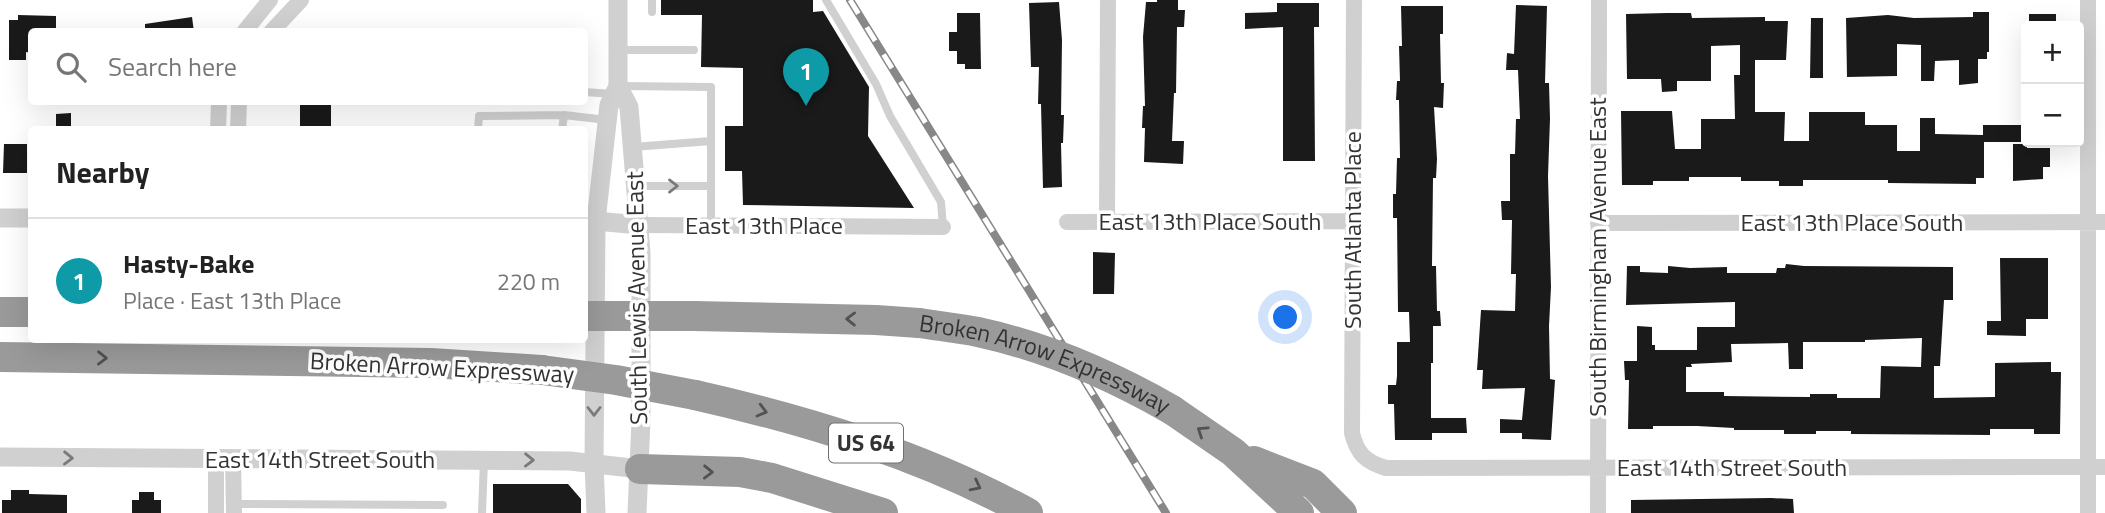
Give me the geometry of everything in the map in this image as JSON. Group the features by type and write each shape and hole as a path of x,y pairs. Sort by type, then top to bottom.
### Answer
{"highway":[{"path":"0,312 28,312"},
{"name":"Broken Arrow Expressway","path":"588,316 876,320 977,332 1057,355 1125,384 1172,410 1233,452 1299,513"},
{"name":"Broken Arrow Expressway","path":"0,357 418,363 542,370 616,380 695,395 815,426 962,479 1028,513"},
{"path":"0,370 33,357"},
{"path":"1233,452 1313,484 1342,513"},
{"path":"640,469 751,474 772,478 883,513"}],"street":[{"path":"247,28 270,0"},
{"path":"275,28 301,0"},
{"name":"South Lewis Avenue East","path":"596,513 590,220 609,105 616,90 618,0"},
{"path":"1107,222 1108,0"},
{"name":"South Atlanta Place","path":"1354,0 1352,433 1355,446 1362,457"},
{"name":"South Birmingham Avenue East","path":"1598,513 1599,0"},
{"path":"2088,0 2097,222 2088,513"},
{"name":"South Lewis Avenue East","path":"616,90 629,107 641,253 640,469 637,513"},
{"path":"218,126 219,105"},
{"path":"238,126 239,105"},
{"path":"0,218 28,218"},
{"name":"East 13th Place","path":"590,220 639,225 943,226"},
{"name":"East 13th Place South","path":"1067,222 1354,221"},
{"name":"East 13th Place South","path":"1598,223 2097,222"},
{"name":"East 14th Street South","path":"0,457 484,460 594,463 640,469"},
{"name":"East 14th Street South","path":"1362,457 1386,468 2105,467"},
{"path":"225,460 234,509"},
{"path":"216,509 225,460"}],"lane":[{"path":"652,0 652,12"},
{"path":"825,0 876,84 890,116 941,202 943,226"},
{"path":"618,50 694,50"},
{"path":"588,92 711,87 711,225"},
{"path":"478,126 479,116 564,116 607,120"},
{"path":"563,126 564,116"},
{"path":"633,147 711,141"},
{"path":"636,186 710,186"},
{"path":"482,513 484,460"},
{"path":"216,509 362,509 443,505"}],"building":[{"path":"661,0 813,0 813,12 823,11 869,87 868,136 914,208 743,205 742,171 725,171 725,126 743,126 743,68 701,67 702,15 661,15"},
{"path":"1178,0 1178,10 1185,10 1184,27 1177,27 1172,141 1184,141 1183,164 1144,162 1143,37 1146,2"},
{"path":"1059,2 1062,40 1061,115 1064,115 1061,143 1062,187 1043,188 1041,104 1038,104 1039,67 1031,67 1029,3"},
{"path":"1277,3 1319,3 1319,27 1314,27 1315,161 1283,161 1283,27 1245,29 1245,13 1277,12"},
{"path":"1516,5 1547,6 1545,83 1549,83 1550,119 1550,379 1555,380 1551,440 1522,439 1522,433 1500,433 1500,419 1522,420 1525,388 1482,389 1483,370 1477,370 1481,310 1515,311 1516,274 1511,274 1512,220 1502,220 1501,201 1510,201 1510,154 1515,154 1516,119 1520,119 1518,70 1506,70 1507,53 1514,54"},
{"path":"1401,6 1443,6 1443,34 1440,34 1443,108 1434,107 1437,159 1436,178 1433,178 1432,266 1436,266 1437,311 1440,311 1441,326 1433,326 1431,418 1466,418 1467,433 1432,433 1432,440 1395,440 1394,404 1388,404 1388,385 1396,385 1397,342 1410,342 1409,312 1398,312 1397,218 1393,218 1397,158 1400,158 1399,100 1396,100 1397,81 1400,81 1399,46 1402,46"},
{"path":"1973,12 1989,12 1989,52 1987,59 1978,59 1978,83 1959,85 1959,60 1935,61 1934,81 1921,81 1921,45 1897,44 1897,76 1847,77 1846,18 1888,15 1914,18 1973,17"},
{"path":"957,13 980,13 981,69 965,69 965,64 957,64 957,51 949,51 949,32 957,32"},
{"path":"1691,13 1692,18 1765,17 1765,21 1788,21 1786,60 1755,60 1755,112 1785,112 1784,141 1809,141 1809,112 1865,112 1865,125 1897,125 1897,151 1920,151 1920,118 1935,118 1935,134 1983,135 1983,125 2021,125 2021,142 1984,142 1984,178 1976,178 1976,184 1803,180 1803,186 1779,186 1779,181 1741,181 1741,177 1689,177 1689,181 1653,181 1653,185 1622,185 1621,111 1672,111 1675,149 1701,149 1701,119 1735,119 1734,75 1740,75 1740,45 1711,46 1711,81 1677,81 1677,91 1662,92 1661,79 1627,79 1626,14"},
{"path":"2029,14 2056,14 2056,21 2029,21"},
{"path":"18,15 56,16 56,28 28,28 26,60 9,60 9,20 18,20"},
{"path":"192,17 193,28 145,28 145,24"},
{"path":"1811,18 1823,18 1823,78 1810,78"},
{"path":"300,105 331,105 331,126 300,126"},
{"path":"71,113 71,126 56,126 56,114"},
{"path":"4,144 27,144 27,173 3,173"},
{"path":"2013,144 2021,144 2021,147 2027,148 2050,148 2050,167 2043,167 2043,179 2013,181"},
{"path":"1093,252 1115,253 1114,294 1093,294"},
{"path":"2000,258 2048,258 2048,319 2026,319 2026,336 1987,335 1987,321 2001,321"},
{"path":"1786,264 1953,267 1953,300 1944,300 1940,366 1934,366 1934,398 1995,397 1995,363 2051,362 2051,372 2061,372 2060,434 2034,434 2034,429 1990,429 1990,435 1851,434 1851,431 1784,434 1784,430 1734,430 1697,426 1628,429 1629,380 1625,380 1624,361 1637,361 1637,326 1652,327 1652,345 1655,345 1655,350 1697,350 1697,327 1735,327 1735,302 1626,305 1627,266 1640,266 1640,272 1668,273 1668,266 1727,267 1727,273 1776,273 1777,268 1785,268","holes":["1922,338 1921,367 1881,366 1880,398 1837,398 1837,394 1810,394 1810,397 1724,396 1724,392 1686,392 1686,367 1692,367 1691,364 1732,362 1731,344 1788,343 1789,369 1803,369 1803,342"]},
{"path":"493,484 568,484 581,499 581,513 493,513"},
{"path":"11,490 29,490 29,494 67,495 67,513 2,513 2,500 11,500"},
{"path":"139,492 154,492 154,500 161,500 161,513 132,513 132,500 139,500"},
{"path":"1793,499 1794,513 1631,513 1631,500"}],"railway":[{"path":"850,0 1166,513"}],"place":[{"name":"Hasty-Bake","path":"806,106"}]}
